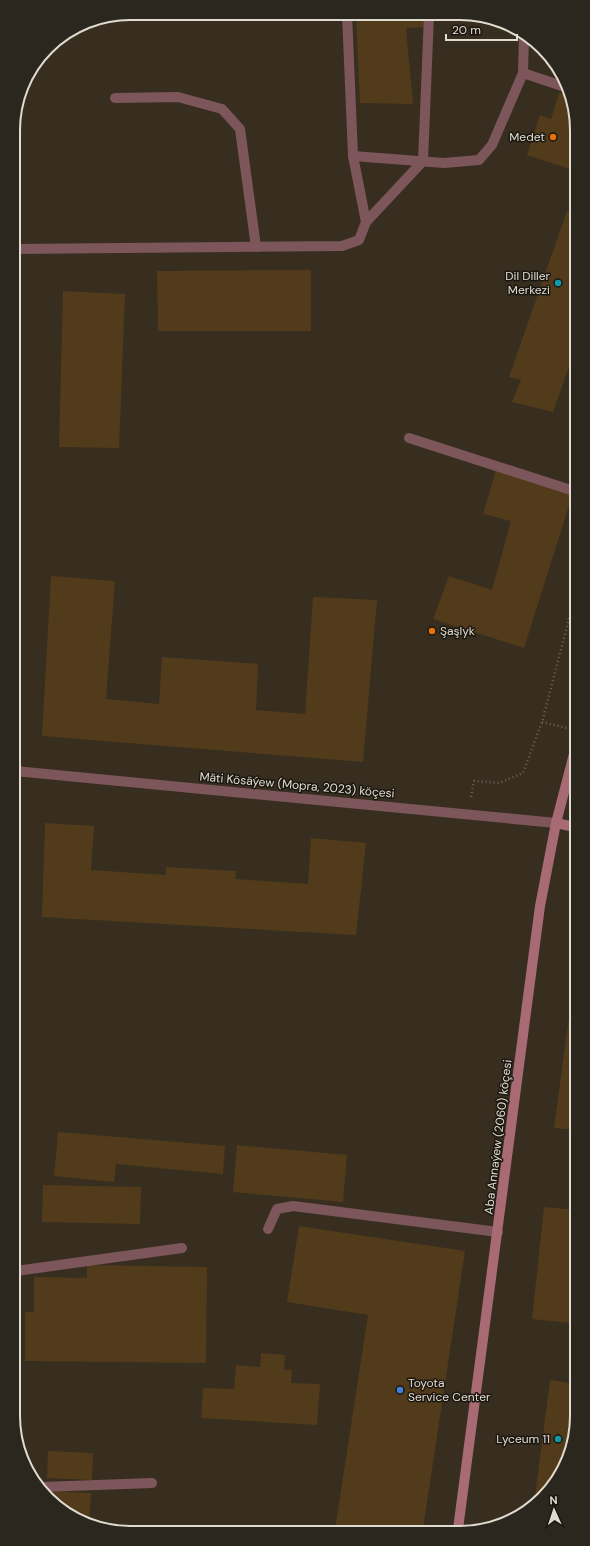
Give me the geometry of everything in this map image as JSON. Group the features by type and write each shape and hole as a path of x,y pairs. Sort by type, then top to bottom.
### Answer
{"street":[{"path":"347,20 352,156 366,222"},
{"path":"20,249 342,246 359,240 366,222 423,161 429,20"},
{"path":"352,156 444,163 479,160 492,145 523,73 524,41"},
{"path":"523,73 560,83"},
{"path":"115,98 178,97 222,108 240,129 256,247"},
{"path":"409,438 570,490"},
{"name":"Aba Annaýew (2060) köçesi","path":"458,1526 540,906 556,823 570,769"},
{"name":"Mäti Kösäýew (Mopra, 2023) köçesi","path":"20,771 469,814 556,823 570,826"},
{"path":"268,1229 277,1209 293,1206 498,1232"},
{"path":"20,1270 182,1248"},
{"path":"46,1487 152,1483"}],"path":[{"path":"469,814 474,781 499,783 523,772 542,722 570,615"},
{"path":"542,722 570,729"}],"building":[{"path":"356,20 426,20 426,27 406,28 413,104 360,103"},
{"name":"Medet","path":"559,93 564,95 569,116 570,169 527,155 540,115 551,119"},
{"name":"Dil Diller Merkezi","path":"567,211 570,212 570,364 553,412 512,402 521,380 509,377"},
{"path":"311,270 311,331 158,331 157,271"},
{"path":"63,291 125,294 119,448 59,447"},
{"path":"496,470 570,492 570,502 524,648 433,619 449,576 492,590 511,521 483,514"},
{"path":"51,576 115,581 106,699 159,704 162,657 258,664 256,710 305,714 313,597 377,600 363,762 42,736"},
{"path":"45,823 94,826 91,870 166,875 166,867 236,871 235,879 308,884 311,838 366,843 356,935 42,917"},
{"path":"570,1011 570,1129 554,1128"},
{"path":"58,1132 225,1146 223,1174 116,1164 114,1182 54,1176"},
{"path":"237,1145 347,1155 343,1202 233,1192"},
{"path":"43,1185 141,1187 140,1224 42,1222"},
{"path":"544,1207 570,1209 569,1323 532,1319"},
{"name":"Toyota Service Center","path":"299,1226 465,1251 423,1526 336,1526 368,1315 287,1302"},
{"path":"87,1265 207,1267 206,1363 25,1361 25,1312 34,1312 34,1277 87,1278"},
{"path":"261,1353 285,1355 284,1370 292,1370 291,1383 320,1384 317,1425 201,1418 203,1388 234,1389 236,1365 260,1367"},
{"name":"Lyceum 11","path":"550,1380 570,1383 570,1423 568,1437 559,1465 543,1489 536,1490"},
{"path":"48,1451 93,1453 92,1480 47,1478"},
{"path":"49,1491 91,1493 89,1518 81,1515 57,1499"}],"place":[{"name":"Medet","path":"553,137"},
{"name":"Dil Diller Merkezi","path":"558,283"},
{"name":"Şaşlyk","path":"432,631"},
{"name":"Toyota Service Center","path":"400,1390"},
{"name":"Lyceum 11","path":"558,1439"}]}
